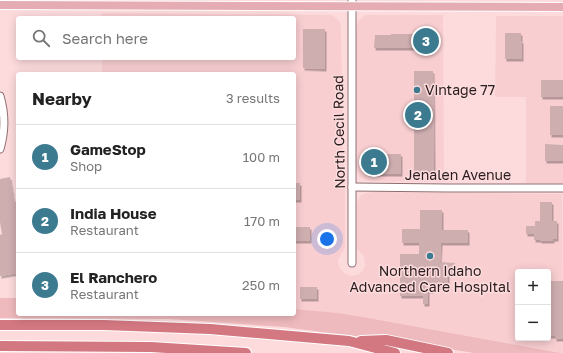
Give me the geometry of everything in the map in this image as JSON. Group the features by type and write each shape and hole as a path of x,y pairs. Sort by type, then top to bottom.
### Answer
{"highway":[{"path":"0,325 104,325 210,329 349,341 386,340 448,353"},
{"path":"349,341 395,353"},
{"path":"0,346 151,347 246,353"}],"main road":[{"path":"0,5 90,3 352,3 563,7"}],"street":[{"name":"North Cecil Road","path":"352,3 352,263"},
{"path":"0,96 4,122 0,150"},
{"name":"Jenalen Avenue","path":"352,187 563,188"}],"shaded area":[{"path":"102,13 332,15 340,22 341,26 345,248 338,260 339,267 344,273 351,276 358,275 363,270 365,265 364,256 357,248 357,203 361,195 366,193 562,194 563,353 339,313 296,309 296,72 102,72 102,60 296,60 296,16 102,16"},
{"path":"365,15 443,15 444,182 367,181 359,177 356,171 356,29 358,21"},
{"path":"496,16 563,16 563,183 526,183 526,97 495,97"},
{"path":"0,298 16,298 16,316 296,316 296,309 339,313 561,353 474,353 405,342 284,327 169,319 0,318"}],"building":[{"path":"303,29 325,29 325,69 303,68"},
{"path":"505,33 521,33 522,59 505,59"},
{"path":"375,35 433,35 433,48 374,48"},
{"path":"414,71 433,71 434,171 414,171"},
{"path":"541,80 563,80 563,97 541,97"},
{"path":"550,106 563,106 563,135 550,135"},
{"path":"545,144 563,145 563,161 545,161"},
{"path":"368,154 401,154 401,174 368,174"},
{"path":"10,177 14,202 16,202 16,273 0,276 0,235 2,234 0,222 0,179"},
{"path":"296,183 300,183 300,200 296,200"},
{"path":"540,202 552,202 552,221 557,221 557,239 553,239 553,241 534,240 534,234 526,234 526,226 535,226 535,221 540,221"},
{"name":"Northern Idaho Advanced Care Hospital","path":"420,210 442,210 442,230 468,230 468,243 441,243 440,262 455,263 455,274 448,274 448,282 442,282 439,288 433,291 428,291 428,304 423,304 423,296 400,296 400,254 419,254 419,243 402,243 402,229 420,229"},
{"path":"296,227 310,227 310,241 296,241"},
{"path":"551,281 563,281 563,339 555,339 555,336 551,336"},
{"path":"300,287 317,287 317,299 300,299"}],"place":[{"name":"El Ranchero","path":"426,41"},
{"name":"Vintage 77","path":"417,90"},
{"name":"India House","path":"418,115"},
{"name":"GameStop","path":"374,162"},
{"name":"Northern Idaho Advanced Care Hospital","path":"430,256"}]}
